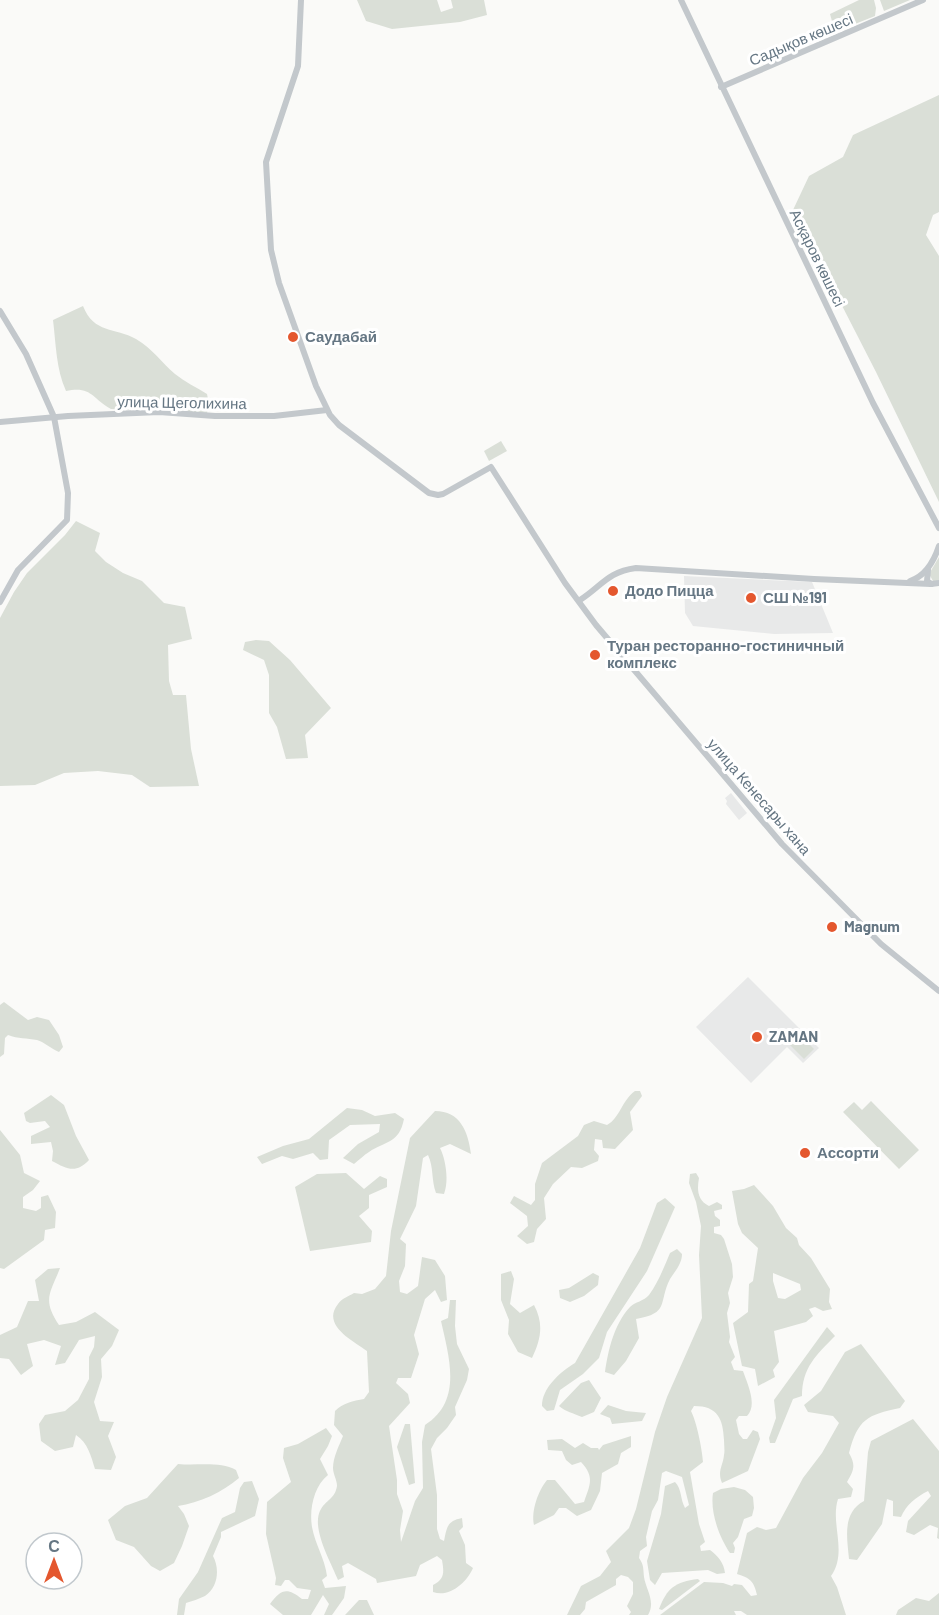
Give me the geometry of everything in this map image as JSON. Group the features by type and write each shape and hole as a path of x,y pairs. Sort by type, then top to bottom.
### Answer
{"street":[{"path":"301,0 298,66 271,143 266,162 266,180 274,267 316,386 327,410 339,425 429,493 442,494 491,467 565,583 580,600 612,575 622,570 636,568 814,579 939,583"},
{"name":"Асқаров көшесі","path":"681,0 873,403 938,526 939,535"},
{"name":"Садықов көшесі","path":"721,87 923,0"},
{"path":"0,311 26,354 54,417 68,493 68,520 18,570 0,602"},
{"name":"улица Щеголихина","path":"0,422 159,412 214,416 274,416 327,410"},
{"path":"931,584 927,580 927,574 939,546"},
{"path":"907,582 924,574 939,554"},
{"name":"улица Кенесары хана","path":"580,600 596,625 782,844 881,944 939,992"}],"shaded area":[{"path":"357,0 437,0 441,12 453,8 451,0 484,0 487,15 460,22 392,29 366,21"},
{"path":"859,0 874,0 875,16 835,32 830,14"},
{"path":"880,0 910,0 884,11"},
{"path":"939,95 939,212 933,215 926,235 939,256 939,502 793,210 809,176 843,157 853,135"},
{"path":"83,306 99,326 136,339 175,374 207,394 209,404 207,413 111,409 91,394 81,390 66,391 58,365 53,320"},
{"path":"501,441 507,451 489,461 484,451"},
{"path":"76,521 100,533 95,551 106,562 142,581 164,603 185,607 192,639 168,645 169,681 173,695 186,695 191,749 199,786 150,787 132,775 98,771 64,773 35,785 0,786 0,618 27,573"},
{"path":"939,557 939,581 933,581 929,574"},
{"name":"СШ №191","path":"684,576 812,582 833,633 774,634 693,626 685,613"},
{"path":"269,641 290,660 331,708 305,735 308,758 286,759 277,727 269,713 269,675 264,660 243,650 245,642"},
{"path":"731,793 747,813 739,820 726,804 725,798"},
{"name":"ZAMAN","path":"748,977 819,1048 803,1063 787,1047 751,1083 696,1027"},
{"path":"4,1002 28,1020 37,1017 49,1020 59,1035 63,1047 59,1052 37,1040 8,1035 5,1038 4,1054 0,1057 0,1005"},
{"path":"796,1031 814,1049 804,1059 786,1041"},
{"path":"635,1091 640,1091 642,1096 630,1112 633,1130 615,1149 603,1148 602,1140 595,1139 594,1150 599,1156 598,1161 582,1168 571,1167 553,1184 544,1198 546,1219 537,1229 534,1242 527,1244 517,1236 528,1226 527,1216 510,1203 514,1196 531,1205 535,1200 535,1184 542,1163 578,1136 584,1125 594,1121 607,1125 611,1122"},
{"path":"51,1095 64,1105 76,1136 89,1160 76,1169 67,1168 52,1161 51,1142 31,1144 31,1136 50,1127 45,1121 30,1123 26,1121 24,1113"},
{"path":"871,1101 919,1150 899,1169 843,1112 854,1102 862,1110"},
{"path":"347,1108 362,1110 375,1116 395,1113 404,1119 402,1127 395,1138 369,1152 354,1164 343,1158 358,1144 379,1132 380,1124 350,1125 329,1140 328,1159 320,1160 313,1153 293,1159 282,1156 262,1164 257,1157 283,1146 309,1139"},
{"path":"435,1111 451,1114 457,1119 465,1130 471,1154 450,1144 440,1148 446,1171 444,1194 436,1193 428,1155 423,1158 416,1206 400,1239 406,1244 405,1266 399,1281 400,1292 407,1294 418,1286 422,1257 435,1260 445,1276 447,1300 441,1302 435,1290 425,1299 414,1335 419,1354 411,1378 398,1378 396,1383 408,1394 410,1403 389,1426 397,1494 403,1511 401,1542 415,1501 423,1488 422,1442 425,1425 445,1404 449,1391 449,1363 441,1321 448,1318 450,1300 456,1300 457,1344 469,1369 467,1380 455,1407 456,1415 431,1449 437,1495 437,1529 440,1539 444,1541 447,1528 457,1519 462,1518 463,1527 459,1531 465,1545 466,1563 473,1568 457,1588 446,1593 433,1592 433,1585 442,1578 443,1572 442,1560 437,1556 420,1565 416,1576 377,1583 376,1579 348,1563 342,1566 344,1577 338,1580 318,1525 321,1509 332,1497 337,1486 333,1464 343,1436 334,1425 335,1411 345,1404 364,1399 369,1392 367,1351 341,1332 333,1319 334,1312 343,1299 354,1293 362,1294 375,1289 386,1276 391,1231 410,1138"},
{"path":"0,1130 20,1155 24,1173 40,1181 23,1197 23,1208 36,1211 41,1208 41,1197 48,1195 56,1212 55,1228 45,1230 44,1240 4,1269 0,1268"},
{"path":"346,1173 364,1189 380,1176 387,1179 387,1187 369,1195 369,1208 359,1216 372,1231 371,1242 310,1251 295,1187 317,1174"},
{"path":"696,1173 699,1178 698,1190 702,1201 709,1206 717,1202 722,1205 722,1209 714,1211 715,1216 720,1220 720,1226 714,1227 714,1233 721,1235 724,1239 732,1264 733,1277 728,1293 730,1303 727,1313 729,1342 735,1357 731,1362 734,1370 743,1371 752,1400 747,1416 739,1416 736,1420 739,1434 743,1439 747,1439 753,1430 758,1432 760,1439 748,1471 722,1483 720,1472 724,1450 723,1433 718,1415 709,1408 694,1406 691,1411 699,1436 703,1462 690,1472 699,1524 705,1542 700,1546 701,1551 710,1550 716,1555 725,1573 717,1574 708,1570 662,1573 655,1585 650,1580 647,1561 661,1514 665,1486 675,1482 685,1508 689,1505 682,1477 666,1471 662,1473 658,1500 652,1511 646,1537 647,1546 640,1551 639,1558 643,1565 645,1582 651,1600 648,1615 629,1615 631,1612 627,1606 633,1594 633,1582 621,1575 616,1579 616,1585 586,1602 585,1609 580,1615 567,1615 581,1586 600,1576 611,1562 606,1551 629,1528 667,1397 702,1318 699,1255 701,1226 689,1183 690,1174"},
{"path":"754,1185 773,1206 786,1228 797,1238 799,1245 811,1258 830,1289 829,1302 832,1309 823,1311 815,1307 809,1309 813,1316 806,1322 774,1331 779,1362 773,1370 775,1377 758,1386 755,1369 742,1366 733,1323 748,1312 749,1284 753,1281 758,1248 742,1233 738,1224 732,1191","holes":["773,1273 800,1284 801,1290 785,1299 778,1298"]},
{"path":"665,1198 675,1207 647,1271 607,1332 599,1358 583,1374 560,1390 554,1410 547,1411 542,1406 548,1387 575,1363 640,1248 657,1203"},
{"path":"677,1249 682,1254 681,1261 666,1287 659,1310 647,1317 636,1319 639,1338 626,1361 614,1375 605,1372 610,1347 624,1314 630,1307 649,1295 670,1253"},
{"path":"60,1268 49,1296 51,1309 59,1325 76,1322 95,1312 119,1330 112,1346 101,1359 102,1377 94,1402 100,1421 114,1422 108,1436 116,1457 111,1470 95,1469 86,1446 76,1435 73,1447 55,1451 41,1441 39,1424 45,1415 65,1411 78,1400 89,1379 89,1357 94,1347 95,1336 79,1340 65,1363 55,1365 61,1346 44,1340 27,1344 33,1366 21,1375 9,1359 0,1358 0,1335 17,1327 28,1301 39,1301 35,1280 48,1269"},
{"path":"511,1271 514,1279 510,1304 520,1313 534,1305 539,1319 538,1344 532,1358 518,1352 508,1334 509,1320 501,1300 501,1274"},
{"path":"593,1273 599,1276 598,1285 584,1296 570,1302 560,1298 559,1290 569,1288"},
{"path":"827,1327 835,1336 811,1363 804,1377 802,1396 793,1399 775,1443 770,1443 769,1438 776,1418 774,1400"},
{"path":"861,1344 905,1401 900,1408 879,1413 866,1420 860,1426 852,1442 849,1453 853,1461 853,1468 847,1482 853,1489 851,1497 838,1499 836,1518 839,1548 836,1567 831,1576 846,1615 747,1615 741,1611 734,1611 736,1615 660,1615 704,1582 742,1585 751,1596 757,1595 751,1581 737,1574 747,1533 757,1527 766,1530 776,1528 803,1478 822,1453 839,1423 833,1416 808,1412 804,1405 821,1391 845,1352"},
{"path":"589,1380 601,1398 594,1412 582,1417 559,1406 581,1383"},
{"path":"608,1405 626,1411 646,1413 642,1421 612,1424 610,1418 600,1414"},
{"path":"913,1419 939,1451 939,1539 937,1538 938,1528 930,1525 914,1535 906,1532 908,1521 931,1496 928,1491 912,1502 901,1517 893,1516 893,1501 887,1499 882,1524 857,1560 849,1559 847,1542 849,1519 857,1506 864,1501 871,1441"},
{"path":"405,1424 410,1424 415,1483 409,1485 397,1447"},
{"path":"326,1428 332,1436 320,1459 328,1475 316,1492 311,1520 313,1533 326,1570 327,1576 322,1580 325,1588 346,1586 344,1598 332,1615 324,1615 329,1604 323,1595 311,1615 283,1615 270,1604 278,1595 288,1591 302,1599 308,1599 311,1590 297,1588 289,1580 285,1580 281,1586 275,1585 276,1578 266,1534 267,1502 291,1482 283,1458 284,1448 298,1444"},
{"path":"631,1436 631,1447 621,1453 618,1464 602,1473 600,1491 591,1510 577,1516 566,1508 559,1508 554,1515 534,1525 536,1501 547,1480 555,1480 575,1504 584,1502 590,1481 588,1472 581,1462 572,1465 566,1460 562,1451 548,1450 547,1440 562,1439 575,1448 583,1443 599,1450 603,1445"},
{"path":"178,1464 230,1467 236,1470 239,1478 210,1496 178,1506 189,1526 174,1563 160,1571 151,1566 134,1547 116,1540 108,1520 125,1506 147,1498"},
{"path":"252,1481 259,1499 255,1516 221,1532 213,1556 217,1572 213,1588 205,1596 186,1603 184,1615 177,1615 179,1599 198,1572 222,1518 235,1512 240,1488 244,1482"},
{"path":"734,1487 745,1490 753,1497 754,1508 752,1516 744,1519 738,1537 733,1543 734,1553 730,1553 716,1524 712,1500 713,1493"},
{"path":"698,1579 700,1581 662,1610 659,1609 665,1596 673,1587"},
{"path":"939,1593 939,1615 896,1615 898,1610 916,1598 929,1601"},
{"path":"359,1600 367,1600 374,1615 345,1615"}],"place":[{"name":"Саудабай","path":"293,337"},
{"name":"Додо Пицца","path":"613,591"},
{"name":"СШ №191","path":"751,598"},
{"name":"Туран ресторанно-гостиничный комплекс","path":"595,655"},
{"name":"Magnum","path":"832,927"},
{"name":"ZAMAN","path":"757,1037"},
{"name":"Ассорти","path":"805,1153"}]}
